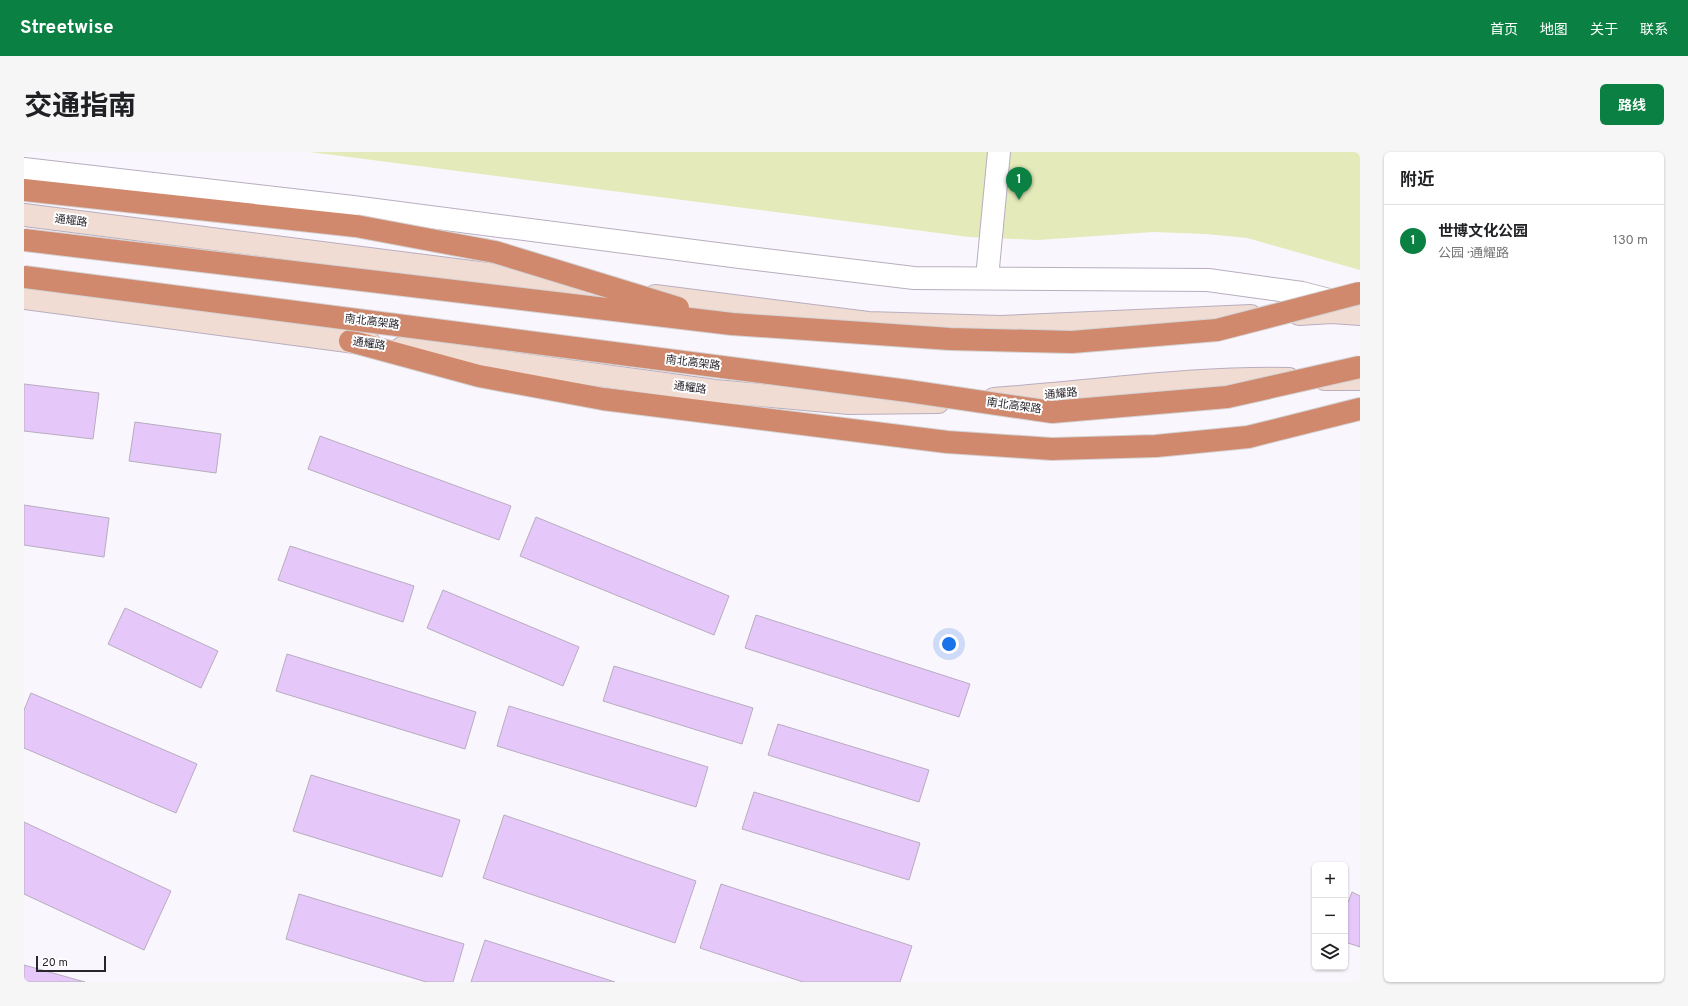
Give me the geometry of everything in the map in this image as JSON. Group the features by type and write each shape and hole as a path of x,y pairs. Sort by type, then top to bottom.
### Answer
{"highway":[{"path":"24,190 356,226 495,252 732,324"},
{"path":"24,240 732,324 950,339 1072,342 1217,330 1360,293"},
{"name":"南北高架路","path":"24,277 900,390 1052,412 1227,397 1360,367"},
{"path":"350,341 480,376 602,399 947,442 1052,449 1156,446 1248,437 1360,409"}],"street":[{"path":"987,278 999,152"},
{"path":"24,169 353,207 914,278 1208,280 1302,293 1360,307"},
{"name":"通耀路","path":"24,215 868,323 1001,327 1332,312 1360,314"},
{"name":"通耀路","path":"24,298 715,391 849,403 954,401 1064,394 1162,383 1262,378 1360,379"}],"green space":[{"path":"310,152 1360,152 1360,270 1247,238 1206,234 1153,232 1038,240 969,237"}],"building":[{"path":"24,384 99,393 93,439 24,431"},
{"path":"135,422 221,434 216,473 129,461"},
{"path":"320,436 511,506 499,540 308,469"},
{"path":"24,505 109,518 104,557 24,545"},
{"path":"536,517 729,596 714,635 520,556"},
{"path":"290,546 414,586 403,622 278,580"},
{"path":"443,590 579,647 563,686 427,628"},
{"path":"125,608 218,651 201,688 108,644"},
{"path":"756,615 970,684 959,717 745,648"},
{"path":"287,654 476,712 465,749 276,691"},
{"path":"614,666 753,708 742,744 603,701"},
{"path":"31,693 197,764 176,813 24,748 24,710"},
{"path":"509,706 708,767 696,807 497,746"},
{"path":"778,724 929,770 919,802 768,755"},
{"path":"311,775 460,820 442,877 293,831"},
{"path":"754,792 920,843 909,880 742,829"},
{"path":"504,815 696,881 675,943 483,878"},
{"path":"24,822 171,891 144,950 24,894"},
{"path":"721,884 912,946 900,982 803,982 700,948"},
{"path":"1352,892 1360,896 1360,947 1348,943 1348,902"},
{"path":"299,894 464,944 453,982 426,982 286,939"},
{"path":"485,940 615,982 471,982"},
{"path":"24,965 85,982 24,982"}],"place":[{"name":"世博文化公园","path":"1019,200"}]}
